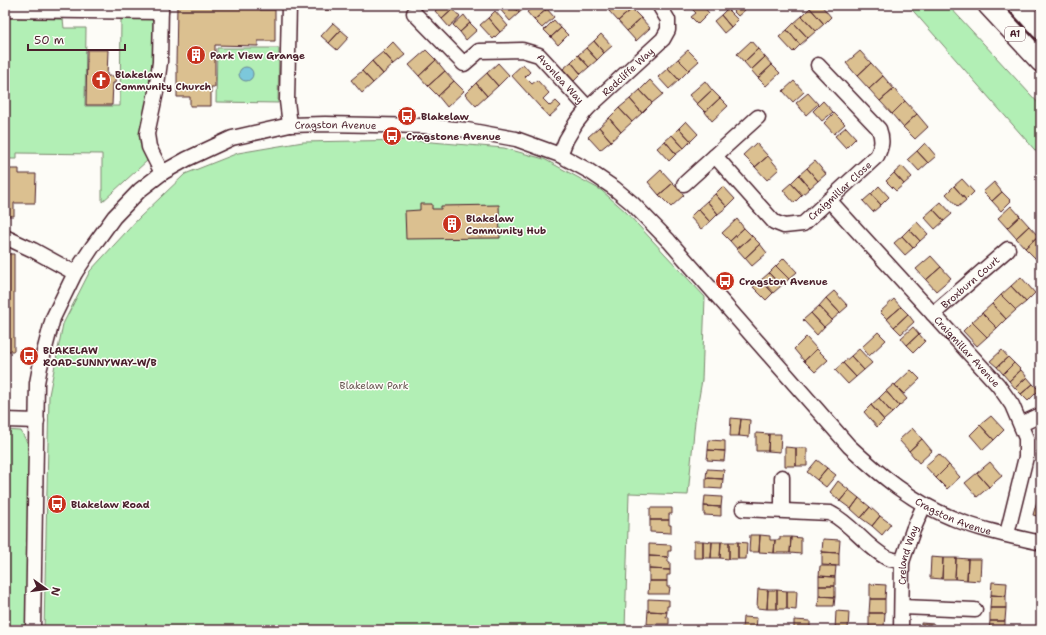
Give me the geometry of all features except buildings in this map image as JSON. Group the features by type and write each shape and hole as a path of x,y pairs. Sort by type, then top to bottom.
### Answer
{"highway":[{"name":"A1","path":"988,5 1041,62"},
{"name":"A1","path":"1019,5 1041,29"}],"street":[{"path":"289,5 287,101 290,125"},
{"name":"Redcliffe Way","path":"560,155 566,140 576,123 588,108 663,39 668,30 668,20 659,5"},
{"path":"5,10 161,9 160,62 156,92 147,134 149,147 162,173"},
{"name":"Avonlea Way","path":"414,13 464,64 479,51 522,50 539,55 588,108"},
{"name":"Craigmillar Close","path":"715,156 774,222 784,226 803,224 877,156 882,147 882,138 879,129 818,65"},
{"path":"684,184 758,117"},
{"name":"Cragston Avenue","path":"75,273 114,217 140,190 162,173 187,159 232,138 290,125 325,124 418,126 467,130 516,139 560,155 589,171 632,203 669,241 849,446 879,474 903,492 924,505 952,518 1041,543"},
{"name":"Craigmillar Avenue","path":"829,200 998,385 1012,405 1026,438 1026,457 1006,534"},
{"path":"5,237 33,250 75,273 53,318 37,382 33,630"},
{"name":"Broxburn Court","path":"933,314 1008,249"},
{"path":"1021,424 1041,415"},
{"path":"5,420 37,421"},
{"path":"782,477 782,510"},
{"name":"Creland Way","path":"901,630 902,562 924,505"},
{"path":"743,509 830,512 840,518 873,549 889,558 902,562"},
{"path":"902,608 975,610"}],"green space":[{"path":"908,5 948,5 1041,106 1041,157"},
{"path":"5,18 63,19 64,28 86,28 85,106 120,106 121,18 151,19 157,24 148,160 102,202 102,154 17,153 17,159 5,159"},
{"path":"217,48 279,48 278,103 216,102"},
{"name":"Blakelaw Park","path":"407,140 504,148 544,159 601,190 625,211 705,297 702,380 695,421 688,495 629,493 625,630 44,630 49,395 63,324 90,271 139,218 185,174 238,153 303,142"},
{"path":"5,430 21,431 29,446 27,630 5,630"}],"water":[{"path":"246,67 251,69 253,74 251,79 246,81 241,79 239,74 241,69"}],"place":[{"name":"Park View Grange","path":"196,55"},
{"name":"Blakelaw Community Church","path":"101,80"},
{"name":"Blakelaw","path":"407,116"},
{"name":"Cragstone Avenue","path":"392,136"},
{"name":"Blakelaw Community Hub","path":"452,224"},
{"name":"Cragston Avenue","path":"725,281"},
{"name":"BLAKELAW ROAD-SUNNYWAY-W/B","path":"29,356"},
{"name":"Blakelaw Road","path":"57,504"}]}
